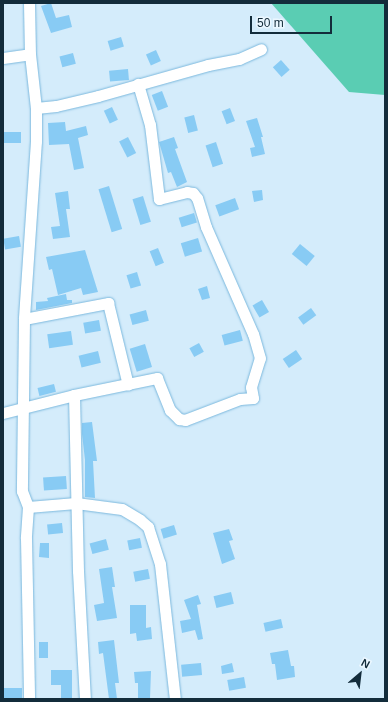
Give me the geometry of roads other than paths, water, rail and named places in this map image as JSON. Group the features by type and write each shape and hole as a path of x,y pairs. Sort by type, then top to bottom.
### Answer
{"street":[{"path":"29,3 30,54 36,108 36,141 24,319 22,490 28,507 26,538 29,699"},
{"path":"36,108 56,106 208,64 239,59 261,49"},
{"path":"3,58 30,54"},
{"path":"3,413 74,395 156,378 170,410 179,419 185,420 240,399 253,398 251,386 260,358 253,334 206,227 197,198 193,193 188,192 159,200 150,125 138,84"},
{"path":"24,319 108,304 128,385"},
{"path":"74,395 76,503 86,699"},
{"path":"28,507 76,503 122,509 140,520 148,527 160,564 175,699"}]}
